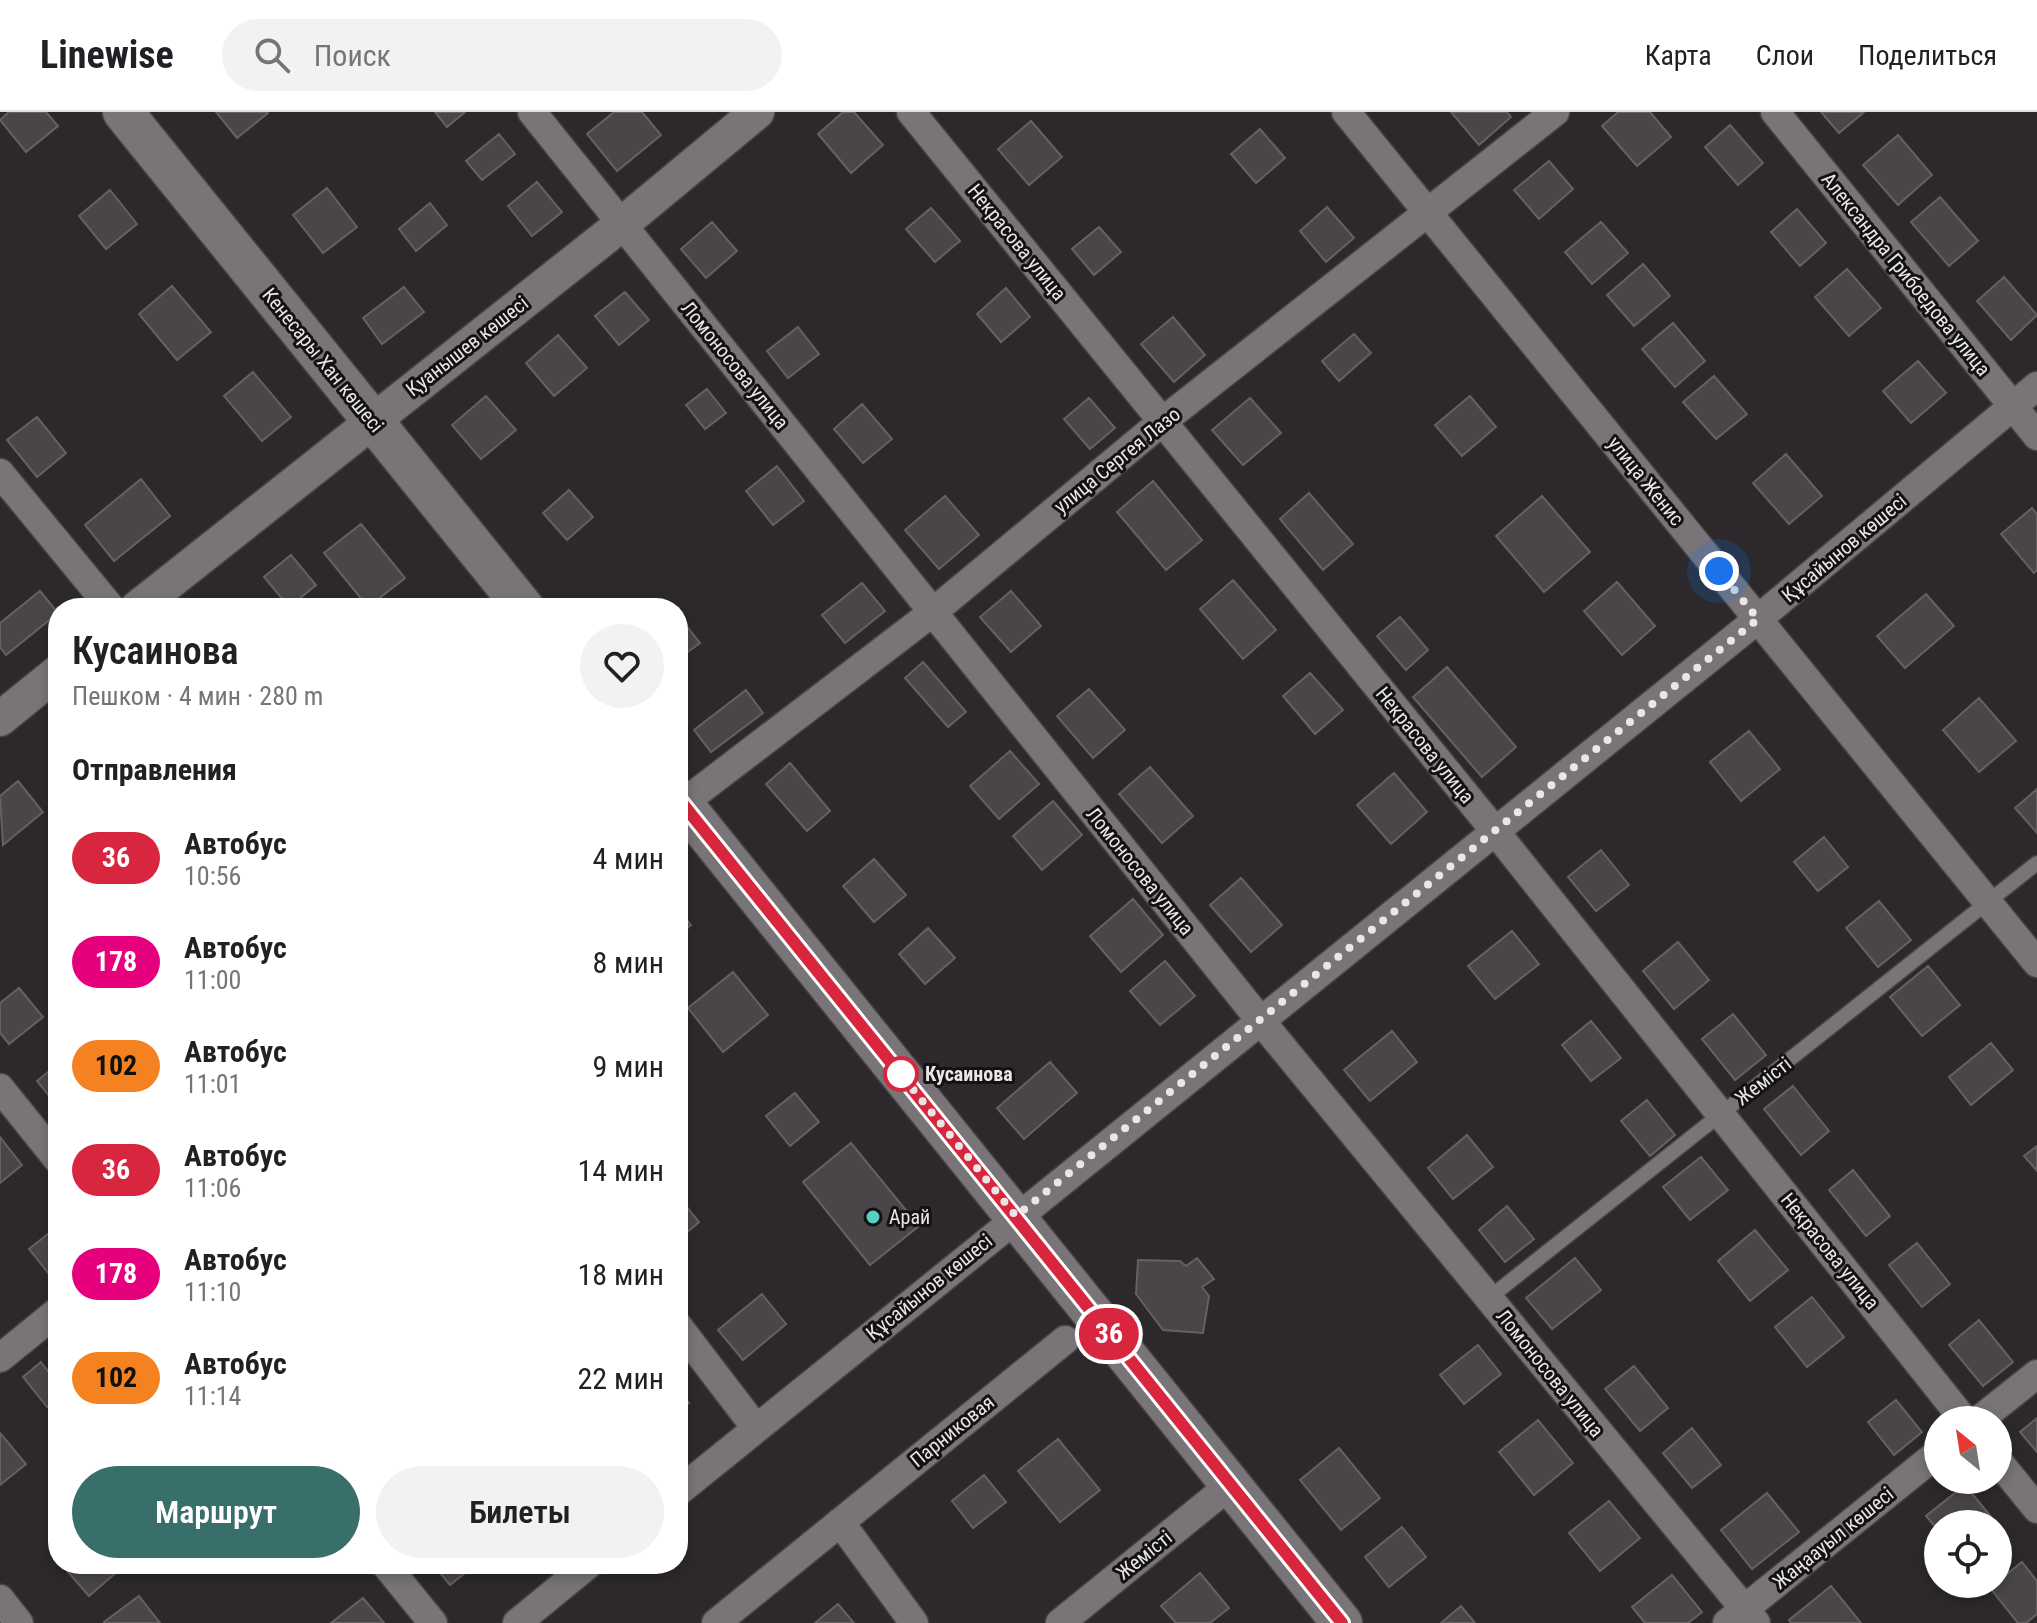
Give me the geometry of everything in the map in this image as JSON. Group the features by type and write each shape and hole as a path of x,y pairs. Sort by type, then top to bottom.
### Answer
{"main road":[{"name":"Кенесары Хан көшесі","path":"123,112 516,598"},
{"path":"688,813 1342,1623"}],"street":[{"name":"Ломоносова улица","path":"532,112 1260,1020 1489,1298 1743,1618"},
{"name":"Қуанышев көшесі","path":"150,598 622,224 757,112"},
{"name":"Некрасова улица","path":"911,112 1495,831 1953,1406"},
{"name":"улица Женис","path":"1346,112 2037,963"},
{"name":"улица Сергея Лазо","path":"688,797 933,612 1163,421 1555,112"},
{"name":"Александра Грибоедова улица","path":"1775,112 2037,436"},
{"name":"Құсайынов көшесі","path":"688,1484 1758,619 2037,386"},
{"path":"0,473 103,598"},
{"path":"0,719 48,680"},
{"path":"0,1088 48,1148"},
{"path":"0,1358 48,1319"},
{"path":"688,1339 756,1428"},
{"name":"Парниковая","path":"716,1623 1065,1340"},
{"path":"1997,1406 2037,1374"},
{"name":"Жаңаауыл көшесі","path":"1743,1618 1924,1465"},
{"path":"2012,1478 2037,1509"},
{"name":"Жемісті","path":"1060,1623 1229,1486"},
{"path":"840,1522 914,1623"},
{"path":"393,1574 433,1623"},
{"path":"517,1623 577,1574"},
{"path":"0,1599 19,1623"}],"lane":[{"name":"Жемісті","path":"1489,1298 2037,863"}],"building":[{"path":"9,112 46,112 58,126 26,152 0,120"},
{"path":"216,112 268,112 268,113 237,138"},
{"path":"435,112 465,112 447,127"},
{"path":"614,112 642,112 661,135 617,171 587,134"},
{"path":"843,112 854,112 883,145 851,173 818,134"},
{"path":"1451,112 1507,112 1511,117 1479,145"},
{"path":"1618,112 1650,112 1671,137 1637,166 1602,126"},
{"path":"1821,112 1864,112 1839,133"},
{"path":"1031,121 1062,157 1029,185 998,149"},
{"path":"1730,125 1763,163 1738,185 1705,147"},
{"path":"1260,129 1285,158 1256,183 1231,154"},
{"path":"499,134 515,154 482,180 466,161"},
{"path":"1898,135 1932,175 1898,205 1863,165"},
{"path":"1549,161 1573,189 1539,219 1514,190"},
{"path":"537,182 562,212 532,236 508,206"},
{"path":"327,188 357,227 323,253 293,215"},
{"path":"110,190 137,224 106,249 79,216"},
{"path":"1940,197 1978,241 1949,266 1911,222"},
{"path":"430,203 447,225 416,251 399,229"},
{"path":"1327,207 1354,238 1326,262 1300,231"},
{"path":"931,208 960,241 935,262 906,229"},
{"path":"1797,209 1826,243 1800,266 1771,232"},
{"path":"712,222 737,251 706,278 681,249"},
{"path":"1601,222 1628,253 1592,284 1565,252"},
{"path":"1099,227 1121,252 1094,275 1072,249"},
{"path":"1643,264 1670,296 1634,326 1607,295"},
{"path":"1847,269 1881,308 1849,336 1815,297"},
{"path":"2004,277 2037,315 2011,340 1977,301"},
{"path":"172,286 211,332 177,360 139,314"},
{"path":"404,287 424,312 382,344 363,318"},
{"path":"1006,288 1030,317 1001,342 977,314"},
{"path":"625,292 649,320 619,345 595,316"},
{"path":"1173,317 1205,355 1174,382 1141,344"},
{"path":"1673,323 1705,361 1675,387 1642,349"},
{"path":"798,327 819,354 788,378 767,351"},
{"path":"1354,334 1371,353 1339,381 1322,361"},
{"path":"558,335 587,368 554,396 526,363"},
{"path":"1918,361 1946,393 1911,423 1883,391"},
{"path":"253,372 291,417 262,441 224,396"},
{"path":"1714,376 1747,414 1716,439 1683,402"},
{"path":"707,389 726,413 705,429 686,405"},
{"path":"486,396 516,430 481,459 452,425"},
{"path":"1470,396 1496,427 1462,456 1435,425"},
{"path":"1089,398 1115,428 1090,449 1064,419"},
{"path":"1250,398 1281,433 1243,465 1212,430"},
{"path":"862,404 892,439 863,463 834,429"},
{"path":"37,417 66,453 37,477 7,440"},
{"path":"1786,454 1822,496 1789,524 1753,483"},
{"path":"777,466 804,501 773,525 746,491"},
{"path":"141,479 170,516 114,561 85,525"},
{"path":"1153,481 1202,540 1166,570 1117,512"},
{"path":"569,490 593,517 567,540 543,513"},
{"path":"1309,493 1353,544 1323,570 1280,519"},
{"path":"945,496 979,535 939,569 905,530"},
{"path":"1542,496 1590,552 1544,592 1496,536"},
{"path":"2032,508 2037,514 2037,570 2034,573 2001,534"},
{"path":"361,524 405,578 379,598 361,598 324,553"},
{"path":"291,555 316,585 300,598 282,598 264,577"},
{"path":"1233,580 1276,630 1243,659 1200,609"},
{"path":"1617,582 1655,626 1622,655 1584,611"},
{"path":"862,583 885,611 845,643 822,615"},
{"path":"40,591 48,601 48,621 6,655 0,647 0,623"},
{"path":"1011,591 1041,626 1011,652 980,617"},
{"path":"1926,594 1954,626 1905,668 1877,636"},
{"path":"1400,617 1428,650 1406,670 1377,636"},
{"path":"688,628 700,643 688,652"},
{"path":"923,662 966,712 948,727 905,678"},
{"path":"1447,667 1516,747 1482,777 1413,697"},
{"path":"1310,673 1343,710 1315,734 1283,696"},
{"path":"1089,689 1125,730 1093,758 1057,716"},
{"path":"746,690 763,713 711,752 694,730"},
{"path":"1979,698 2016,741 1979,772 1943,730"},
{"path":"1749,731 1780,769 1741,801 1710,762"},
{"path":"1010,751 1039,784 999,819 970,786"},
{"path":"790,763 830,811 807,831 766,784"},
{"path":"1150,767 1193,816 1162,843 1119,794"},
{"path":"1394,773 1427,812 1391,844 1357,805"},
{"path":"18,781 43,812 3,845 0,796"},
{"path":"2037,789 2037,833 2015,808"},
{"path":"1053,801 1082,835 1042,870 1013,836"},
{"path":"1824,837 1848,867 1818,891 1794,862"},
{"path":"1601,850 1629,885 1596,911 1568,877"},
{"path":"874,859 906,895 874,922 843,886"},
{"path":"1241,878 1282,925 1251,952 1210,905"},
{"path":"1133,899 1163,935 1121,972 1090,936"},
{"path":"1879,901 1911,940 1878,967 1846,928"},
{"path":"928,928 955,958 925,984 899,954"},
{"path":"1512,931 1539,964 1495,999 1468,966"},
{"path":"1678,942 1709,980 1674,1009 1643,971"},
{"path":"1165,961 1195,996 1160,1025 1130,991"},
{"path":"1928,966 1960,1005 1922,1036 1890,997"},
{"path":"733,972 768,1015 723,1052 688,1008"},
{"path":"19,988 43,1017 9,1044 0,1033 0,1003"},
{"path":"1733,1014 1766,1055 1735,1080 1702,1039"},
{"path":"1591,1021 1621,1058 1591,1081 1562,1045"},
{"path":"1392,1031 1417,1062 1370,1101 1344,1070"},
{"path":"1991,1043 2013,1070 1971,1105 1949,1077"},
{"path":"1050,1062 1077,1093 1024,1139 997,1108"},
{"path":"48,1072 48,1095 37,1081"},
{"path":"1793,1086 1829,1131 1801,1155 1764,1109"},
{"path":"795,1093 819,1122 790,1146 766,1116"},
{"path":"1647,1100 1675,1135 1650,1156 1621,1121"},
{"path":"1467,1135 1493,1167 1453,1199 1428,1168"},
{"path":"0,1137 22,1165 0,1183"},
{"path":"851,1143 919,1226 870,1265 803,1182"},
{"path":"2037,1146 2037,1171 2024,1156"},
{"path":"1701,1157 1728,1190 1690,1220 1663,1187"},
{"path":"1853,1170 1890,1216 1866,1236 1829,1190"},
{"path":"1507,1206 1534,1239 1505,1262 1479,1230"},
{"path":"688,1208 699,1222 688,1231"},
{"path":"1755,1230 1788,1270 1750,1301 1718,1261"},
{"path":"48,1234 48,1273 29,1249"},
{"path":"1917,1243 1950,1284 1922,1307 1889,1265"},
{"path":"1197,1258 1214,1279 1202,1287 1209,1296 1203,1333 1163,1330 1136,1294 1138,1260 1180,1261 1186,1266"},
{"path":"1575,1258 1601,1290 1552,1329 1526,1298"},
{"path":"762,1294 786,1324 743,1360 718,1330"},
{"path":"1812,1297 1844,1337 1807,1367 1775,1327"},
{"path":"1979,1320 2013,1362 1983,1386 1949,1345"},
{"path":"1478,1345 1501,1374 1464,1404 1440,1375"},
{"path":"41,1362 48,1371 48,1406 47,1407 23,1377"},
{"path":"1634,1366 1668,1408 1640,1431 1605,1389"},
{"path":"1896,1400 1922,1432 1894,1455 1868,1422"},
{"path":"2037,1418 2037,1452 2020,1432"},
{"path":"1538,1420 1573,1463 1534,1495 1499,1452"},
{"path":"1692,1428 1721,1465 1692,1488 1663,1453"},
{"path":"0,1433 26,1464 0,1485"},
{"path":"1058,1439 1100,1490 1060,1522 1018,1471"},
{"path":"1339,1448 1380,1498 1341,1530 1300,1480"},
{"path":"984,1475 1006,1502 973,1528 952,1501"},
{"path":"1767,1493 1799,1532 1752,1569 1721,1530"},
{"path":"1954,1494 1972,1494 1986,1510 1934,1510"},
{"path":"1609,1501 1640,1538 1600,1571 1569,1533"},
{"path":"1402,1527 1426,1557 1389,1587 1365,1557"},
{"path":"2022,1562 2037,1581 2037,1614 2026,1623 2018,1623 1998,1598 2012,1598 2012,1570"},
{"path":"1200,1573 1229,1608 1210,1623 1176,1623 1161,1606"},
{"path":"70,1574 114,1574 89,1596"},
{"path":"441,1574 464,1574 450,1585"},
{"path":"1672,1575 1702,1612 1688,1623 1645,1623 1632,1607"},
{"path":"1831,1586 1861,1623 1791,1623 1789,1620"},
{"path":"139,1596 160,1623 104,1623 104,1622"},
{"path":"363,1598 384,1623 331,1623"},
{"path":"838,1604 854,1623 815,1623"},
{"path":"1461,1606 1475,1623 1441,1623"}],"bus line":[{"name":"36","path":"688,810 1342,1623"}],"place":[{"name":"Кусаинова","path":"901,1074"},
{"name":"Арай","path":"873,1217"}],"route":[{"path":"901,1074 898,1071 1016,1216 1758,619 1719,571"}]}
